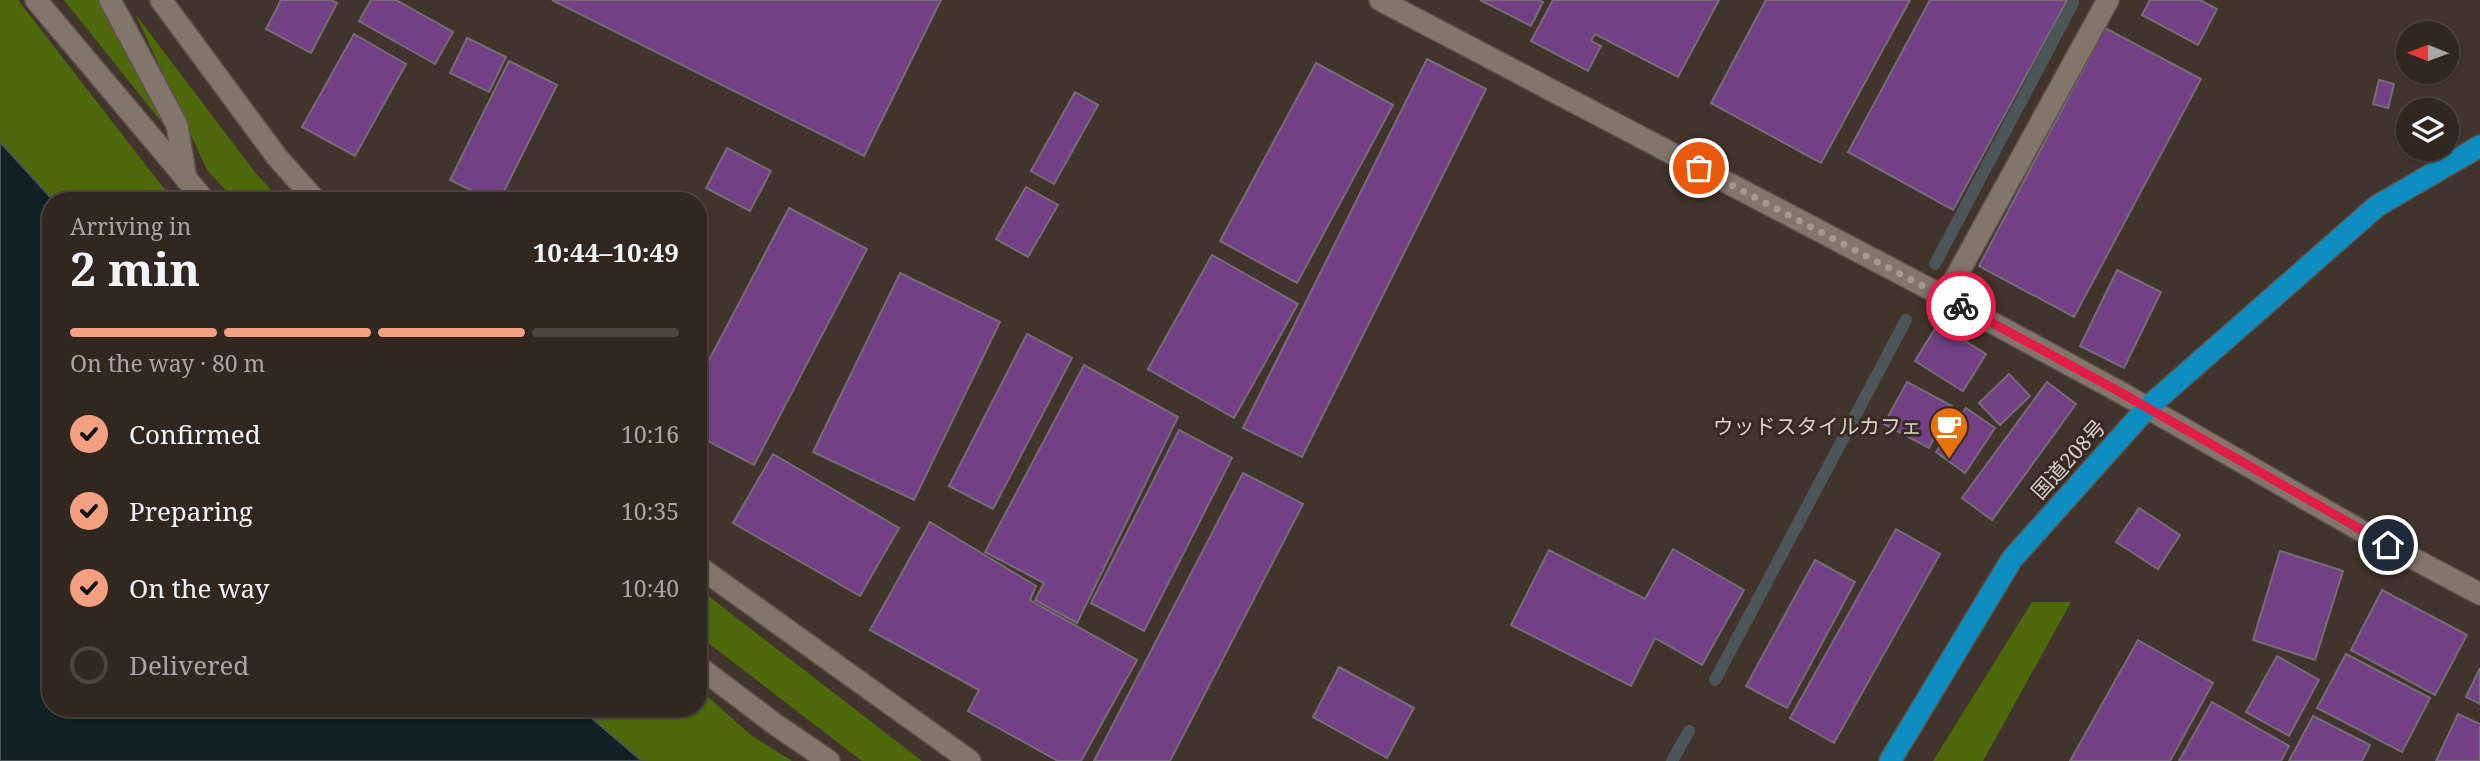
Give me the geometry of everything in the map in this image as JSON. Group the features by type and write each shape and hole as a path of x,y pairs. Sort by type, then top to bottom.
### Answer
{"highway":[{"name":"国道208号","path":"1890,761 2012,559 2147,408 2377,206 2480,146"}],"street":[{"path":"36,0 197,192"},
{"path":"110,0 177,125 187,181"},
{"path":"161,0 277,157 308,192"},
{"path":"1380,0 1945,297 2147,408 2365,533 2480,594"},
{"path":"1945,297 2108,0"},
{"path":"707,572 970,761"},
{"path":"707,673 828,761"}],"green space":[{"path":"0,0 18,0 168,192 42,192 42,211 0,258"},
{"path":"64,0 102,0 171,134"},
{"path":"136,15 254,171 273,192 228,192 207,170"},
{"path":"707,595 922,761 862,761 707,642"},
{"path":"2032,602 2071,602 1983,761 1933,761"},
{"path":"707,696 752,736 792,761 516,761 458,717 707,717"}],"shaded area":[{"path":"0,142 46,192 42,192 42,717 590,717 642,761 0,761"}],"building":[{"path":"281,0 331,0 337,3 311,53 266,29"},
{"path":"371,0 396,0 453,32 435,64 359,21"},
{"path":"552,0 941,0 864,156"},
{"path":"1480,0 1538,0 1543,2 1531,26"},
{"path":"1553,0 1719,0 1678,77 1595,34 1591,41 1601,46 1588,71 1531,41"},
{"path":"1766,0 1910,0 1821,163 1711,103"},
{"path":"1930,0 2067,0 1953,210 1848,152"},
{"path":"2150,0 2200,0 2217,9 2198,45 2142,15"},
{"path":"2105,28 2201,79 2074,317 1979,266"},
{"path":"354,34 406,64 355,156 302,127"},
{"path":"467,38 506,57 489,92 450,73"},
{"path":"1427,59 1486,89 1302,457 1243,428"},
{"path":"509,61 557,85 504,192 475,192 450,180"},
{"path":"1316,63 1393,105 1297,283 1220,241"},
{"path":"2379,80 2394,84 2388,108 2373,104"},
{"path":"1075,92 1098,105 1054,184 1031,171"},
{"path":"727,148 771,171 750,211 706,188"},
{"path":"1026,187 1058,205 1028,257 996,239"},
{"path":"789,208 867,249 754,465 707,441 707,364"},
{"path":"1212,255 1298,304 1234,418 1148,369"},
{"path":"2117,270 2161,292 2124,368 2080,346"},
{"path":"900,273 1000,322 914,500 813,452"},
{"path":"1938,324 1986,354 1963,391 1915,361"},
{"path":"1027,334 1072,358 993,509 949,486"},
{"path":"1084,365 1178,417 1077,623 1035,600 1044,583 985,552"},
{"path":"2009,374 2030,396 2000,425 1979,403"},
{"path":"1907,382 1952,406 1929,448 1884,424"},
{"path":"2047,382 2076,404 1992,520 1962,498"},
{"path":"1966,408 1995,428 1965,473 1936,452"},
{"path":"1179,430 1232,458 1144,631 1091,603"},
{"path":"773,454 899,528 860,596 733,523"},
{"path":"1243,473 1303,504 1170,761 1094,761"},
{"path":"2139,508 2180,535 2158,569 2116,542"},
{"path":"930,522 1036,586 1030,600 1137,660 1081,761 1058,761 968,711 979,690 870,630"},
{"path":"1896,529 1940,554 1834,743 1790,718"},
{"path":"1673,549 1744,590 1702,665 1655,638 1631,686 1511,625 1549,550 1645,599"},
{"path":"2280,551 2343,571 2315,660 2253,640"},
{"path":"1815,560 1855,582 1787,708 1746,686"},
{"path":"2382,590 2467,635 2435,695 2351,650"},
{"path":"2138,640 2213,683 2170,761 2070,761"},
{"path":"2346,654 2430,698 2402,752 2317,708"},
{"path":"2277,656 2319,680 2289,736 2246,712"},
{"path":"1339,667 1414,708 1387,758 1313,717"},
{"path":"2480,668 2480,704 2466,697"},
{"path":"2212,702 2289,746 2281,761 2179,761"},
{"path":"2458,714 2480,724 2480,761 2436,761"},
{"path":"2313,716 2370,745 2362,761 2289,761"}],"waterway":[{"path":"1935,264 2073,3"},
{"path":"1715,680 1906,320"},
{"path":"1672,761 1689,731"}],"way so far":[{"path":"1699,168 1961,306"}],"place":[{"name":"ウッドスタイルカフェ","path":"1949,460"}],"route":[{"path":"1961,306 2118,391 2388,545"}]}
